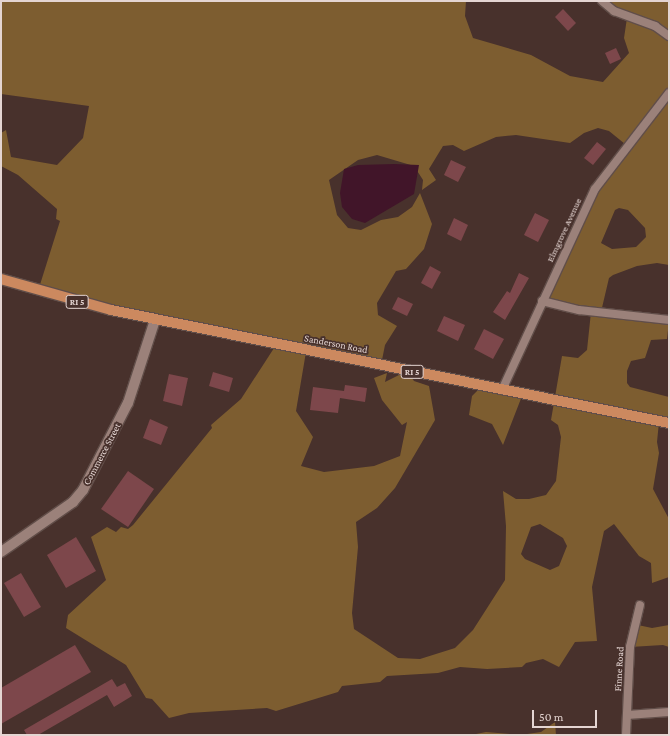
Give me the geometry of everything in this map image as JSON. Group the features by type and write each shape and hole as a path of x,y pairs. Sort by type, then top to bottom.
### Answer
{"main road":[{"name":"Sanderson Road","path":"1,279 41,293 155,320 669,423"}],"street":[{"path":"602,1 614,10 655,26 669,36"},
{"name":"Elmgrove Avenue","path":"502,390 595,189 669,93"},
{"path":"542,301 609,314 669,320"},
{"name":"Commerce Street","path":"1,552 73,502 83,490 128,403 155,320"},
{"name":"Finne Road","path":"626,735 630,642 640,605"},
{"path":"627,715 669,712"}],"shaded area":[{"path":"1,1 466,1 465,16 473,38 531,55 570,76 603,82 629,53 624,38 627,18 602,1 669,1 669,265 657,263 637,266 613,275 609,278 601,312 669,321 667,339 651,340 645,358 631,361 627,371 627,383 630,387 669,397 669,423 659,422 657,442 659,453 653,489 669,519 669,577 652,583 651,563 639,556 614,524 604,531 592,587 597,641 575,642 559,667 543,659 526,663 522,667 487,669 460,667 438,673 387,676 380,682 342,686 338,692 276,711 267,708 189,713 169,718 152,699 146,698 126,665 66,628 68,615 106,580 91,537 107,527 116,532 121,527 128,529 133,525 212,428 211,425 241,399 276,345 38,291 60,221 56,219 57,209 18,175 1,166 1,133 6,130 11,157 57,165 83,138 89,106 1,94","holes":["598,128 609,131 625,144 574,229 542,301 591,312 587,350 578,358 562,356 551,420 558,425 561,437 556,481 546,495 529,499 516,499 503,491 506,526 505,580 473,630 455,648 420,659 398,658 354,629 352,613 358,547 356,522 377,508 395,488 435,420 429,386 414,381 407,371 385,382 387,373 374,378 382,400 402,425 407,422 400,456 374,466 324,472 301,466 313,437 296,411 306,352 381,365 385,345 397,326 378,315 377,303 396,271 406,269 424,249 432,224 420,193 412,207 398,217 381,220 361,230 348,228 337,215 329,180 358,160 377,155 414,166 423,180 422,190 436,180 429,169 443,146 453,145 464,151 496,137 516,135 570,143 584,133","619,208 628,210 645,228 646,237 636,247 612,249 601,243 615,210","540,524 563,538 567,546 559,566 550,570 525,559 521,554 531,527"]},
{"path":"358,165 419,165 414,194 365,223 352,219 342,207 340,193 344,169"},
{"path":"482,386 522,396 503,445 492,424 469,415 472,396"},
{"path":"633,624 652,628 669,625 669,647 663,645 630,647"},
{"path":"555,722 556,735 520,735 541,732"},
{"path":"486,732 520,735 471,735"}],"building":[{"path":"563,9 576,23 568,31 555,17"},
{"path":"616,48 621,59 610,64 605,53"},
{"path":"597,142 606,149 593,165 584,158"},
{"path":"451,160 466,167 458,182 444,175"},
{"path":"535,213 549,220 538,242 524,235"},
{"path":"454,218 468,225 461,241 447,234"},
{"path":"430,266 441,272 432,289 421,283"},
{"path":"519,273 529,278 505,320 493,312 507,291 510,293"},
{"path":"398,297 413,304 407,316 392,309"},
{"path":"444,316 465,325 458,341 437,331"},
{"path":"484,329 504,339 493,359 474,349"},
{"path":"213,372 233,378 229,392 209,386"},
{"path":"169,374 188,378 182,406 163,401"},
{"path":"345,385 367,388 365,402 340,398 338,413 310,410 313,387 344,391"},
{"path":"150,419 168,427 161,445 143,438"},
{"path":"128,471 154,489 128,527 101,509"},
{"path":"76,537 96,571 66,588 47,555"},
{"path":"21,573 41,607 24,617 4,583"},
{"path":"75,645 91,672 1,724 1,688"},
{"path":"112,679 117,687 125,683 132,696 114,707 107,695 38,735 27,735 24,730"}]}
